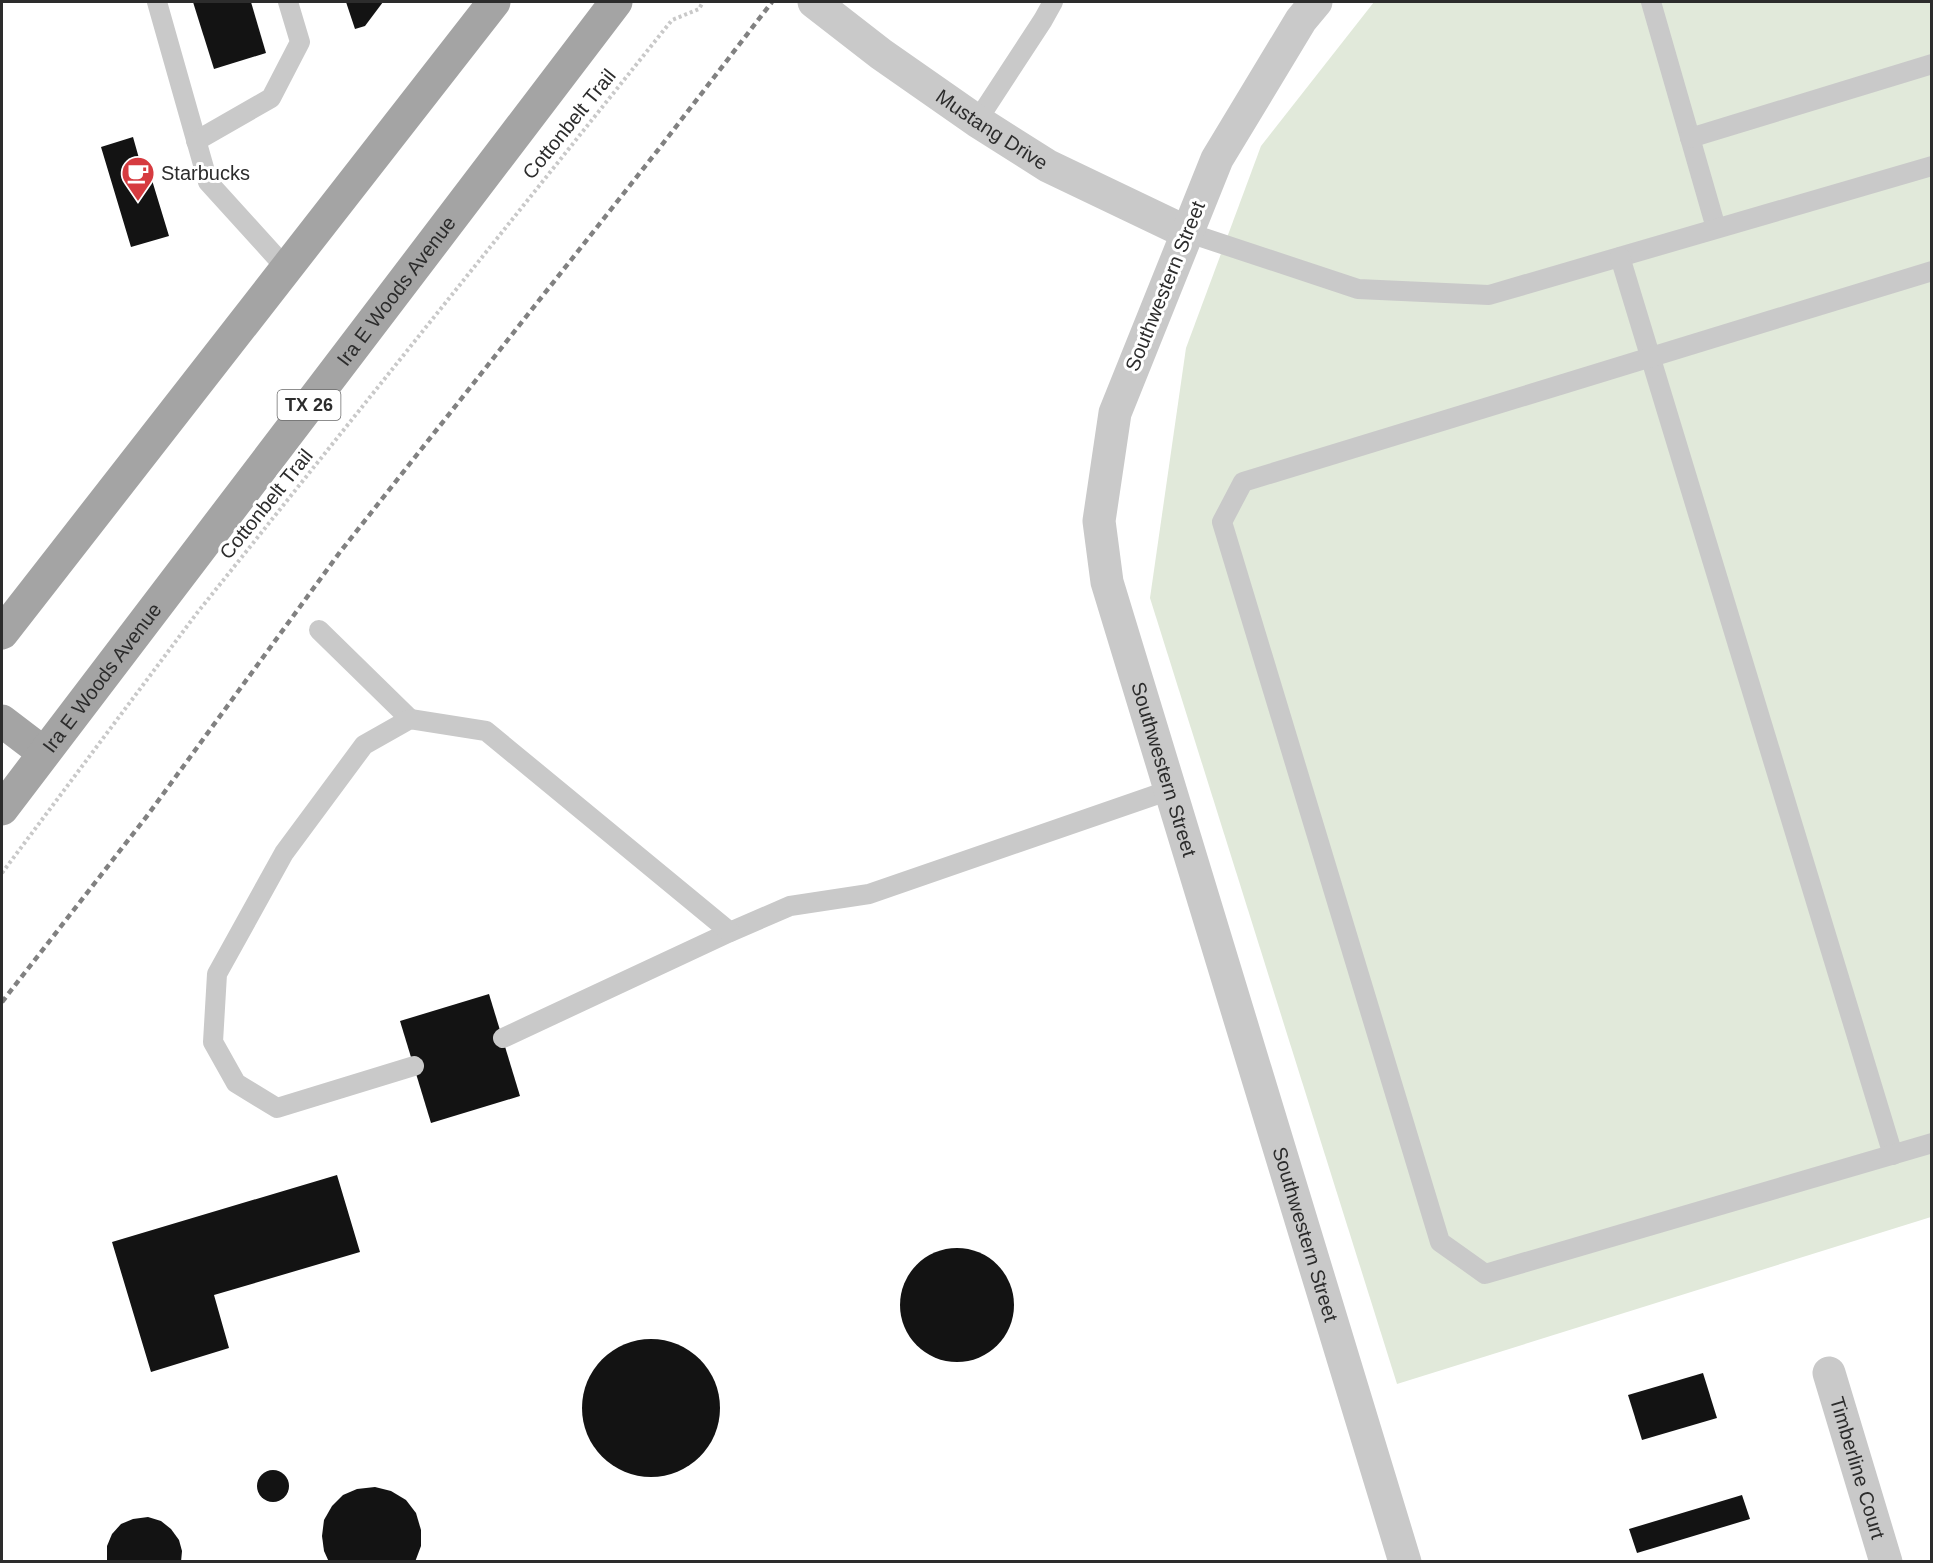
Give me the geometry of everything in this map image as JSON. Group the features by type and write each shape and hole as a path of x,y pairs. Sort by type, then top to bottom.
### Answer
{"main road":[{"path":"2,633 494,2"},
{"name":"Ira E Woods Avenue","path":"2,809 616,2"},
{"path":"2,721 44,753"}],"street":[{"name":"Mustang Drive","path":"814,2 881,54 976,121 1048,166 1186,232"},
{"name":"Southwestern Street","path":"1316,2 1301,20 1217,159 1186,232 1115,413 1099,521 1107,582 1405,1562"},
{"name":"Timberline Court","path":"1829,1373 1886,1562"}],"lane":[{"path":"156,2 208,182 286,268"},
{"path":"196,141 271,98 300,42 288,2"},
{"path":"976,121 1053,2"},
{"path":"1651,2 1716,228"},
{"path":"1690,138 1932,64"},
{"path":"1186,232 1358,289 1489,295 1932,166"},
{"path":"1620,257 1893,1155"},
{"path":"1932,271 1243,482 1222,522 1440,1242 1485,1274 1932,1143"},
{"path":"319,630 410,719 486,731 730,932"},
{"path":"410,719 364,745 284,853 217,974 213,1042 236,1083 277,1108 414,1066"},
{"path":"503,1038 790,906 869,894 1170,790"}],"path":[{"name":"Cottonbelt Trail","path":"2,873 204,604 672,20 699,9 704,2"}],"green space":[{"path":"1374,2 1931,2 1931,1217 1397,1384 1150,598 1186,348 1261,146"}],"building":[{"path":"193,2 251,2 266,53 214,69"},
{"path":"346,2 383,2 365,26 355,29"},
{"name":"Starbucks","path":"133,137 142,169 148,167 169,236 131,247 101,147"},
{"path":"489,994 520,1096 431,1123 400,1021"},
{"path":"337,1175 360,1252 214,1295 229,1348 151,1372 112,1242"},
{"path":"957,1248 979,1252 989,1257 1005,1273 1010,1283 1014,1305 1010,1327 1005,1337 989,1353 979,1358 957,1362 935,1358 925,1353 909,1337 904,1327 900,1305 904,1283 909,1273 925,1257 935,1252"},
{"path":"651,1339 677,1344 700,1359 715,1382 720,1408 715,1434 700,1457 677,1472 651,1477 625,1472 602,1457 587,1434 582,1408 587,1382 602,1359 625,1344"},
{"path":"1703,1373 1717,1418 1642,1440 1628,1395"},
{"path":"273,1470 285,1474 289,1486 285,1498 273,1502 261,1498 257,1486 261,1474"},
{"path":"375,1487 391,1491 406,1500 416,1513 421,1530 421,1546 415,1562 329,1562 324,1551 322,1536 324,1520 332,1506 343,1495 357,1489"},
{"path":"1742,1495 1750,1519 1637,1553 1629,1529"},
{"path":"148,1517 161,1521 171,1529 179,1540 182,1551 181,1562 107,1562 107,1546 112,1534 121,1524 133,1519"}],"railway":[{"path":"2,1002 147,816 340,552 772,2"}],"place":[{"name":"Starbucks","path":"138,202"}]}
